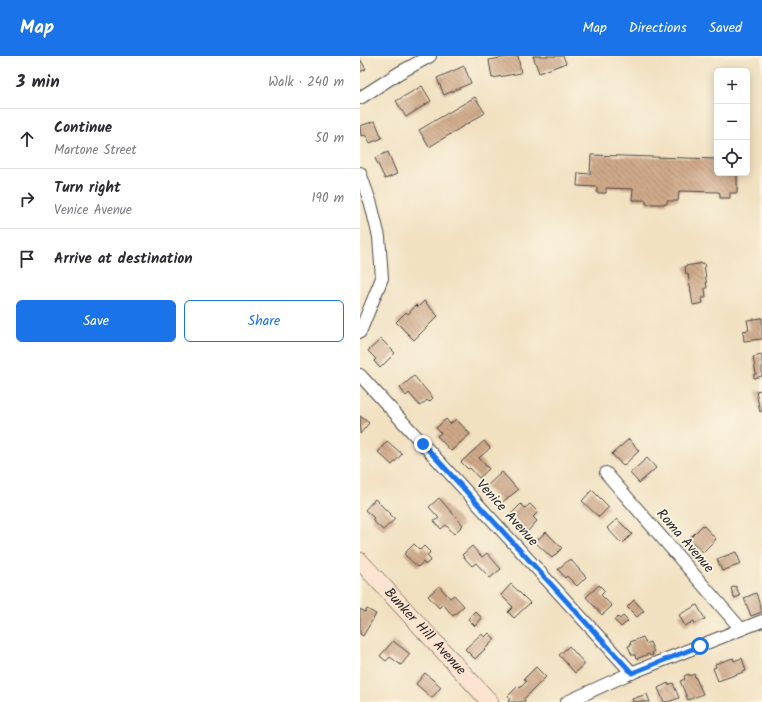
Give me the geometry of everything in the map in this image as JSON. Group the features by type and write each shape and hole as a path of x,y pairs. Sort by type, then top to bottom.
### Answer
{"main road":[{"name":"Bunker Hill Avenue","path":"360,561 490,702"}],"street":[{"path":"360,98 399,73 430,56"},
{"path":"360,173 371,204 379,237 382,278 360,332"},
{"name":"Venice Avenue","path":"360,375 632,673"},
{"name":"Roma Avenue","path":"606,473 741,629"},
{"path":"567,702 632,673 762,621"}],"building":[{"path":"518,56 521,73 492,78 489,60"},
{"path":"533,56 563,56 566,63 539,73"},
{"path":"360,59 366,69 360,72"},
{"path":"464,66 471,83 444,95 437,78"},
{"path":"422,86 431,101 406,117 396,101"},
{"path":"475,97 485,113 429,147 419,130"},
{"path":"375,121 382,138 370,143 367,137 364,135 361,136 360,126"},
{"path":"388,152 397,174 385,179 375,158"},
{"path":"591,155 714,159 714,176 737,176 737,193 730,193 730,198 720,198 719,192 679,191 678,201 667,201 667,204 646,204 646,200 632,200 633,189 606,188 606,193 597,193 597,187 577,186 578,173 590,174"},
{"path":"704,263 707,288 705,288 706,298 702,298 703,303 693,305 688,274 686,274 685,266"},
{"path":"424,301 438,316 414,340 396,322 406,312 408,314 416,305 418,307"},
{"path":"762,318 762,339 744,341 743,331 749,330 747,320"},
{"path":"381,339 395,353 380,368 374,361 376,359 368,351"},
{"path":"762,355 762,376 754,378 754,374 756,374 753,357"},
{"path":"414,376 433,398 429,402 427,400 420,406 409,393 406,396 400,388"},
{"path":"762,390 762,411 760,412 756,391"},
{"path":"360,416 369,423 360,434"},
{"path":"446,419 450,424 456,419 470,434 451,451 437,436 441,433 436,428"},
{"path":"629,439 639,451 623,466 612,454"},
{"path":"387,441 402,454 392,465 378,452"},
{"path":"484,441 490,448 479,458 489,469 479,478 470,468 468,469 461,462"},
{"path":"647,458 656,468 639,483 630,473"},
{"path":"502,472 518,490 501,503 486,487"},
{"path":"592,490 609,507 599,517 582,501"},
{"path":"439,498 463,525 454,534 446,525 441,529 434,521 439,518 429,507"},
{"path":"375,499 395,519 383,530 372,520 374,518 365,510"},
{"path":"521,504 525,508 530,504 538,512 533,517 537,521 527,532 510,515"},
{"path":"617,519 632,534 622,544 607,528"},
{"path":"703,525 716,539 703,552 689,539"},
{"path":"546,532 562,548 552,558 535,542"},
{"path":"414,544 420,550 424,546 430,552 427,556 431,560 425,565 423,562 418,567 404,554"},
{"path":"472,546 482,557 487,553 501,569 490,578 476,563 472,566 462,555"},
{"path":"736,552 741,564 722,571 717,559"},
{"path":"570,559 586,577 577,586 567,576 565,578 558,569"},
{"path":"511,584 530,603 514,618 508,612 513,607 501,595"},
{"path":"599,585 605,591 601,595 612,606 602,615 586,597"},
{"path":"439,586 450,598 454,595 464,606 453,616 443,604 439,608 428,596"},
{"path":"736,586 740,596 734,598 731,588"},
{"path":"756,593 762,612 751,616 744,598"},
{"path":"634,600 644,611 637,617 627,607"},
{"path":"697,605 705,619 695,624 694,621 685,626 679,615"},
{"path":"360,609 365,612 367,609 376,614 363,636 360,634"},
{"path":"475,611 482,618 475,626 468,619"},
{"path":"623,616 628,621 621,627 614,620 618,617 620,619"},
{"path":"489,633 495,639 475,659 465,649 481,634 485,637"},
{"path":"643,637 646,644 650,642 654,652 652,653 653,655 650,656 649,654 636,659 635,655 632,655 628,646 631,645 630,642"},
{"path":"393,641 410,654 401,665 390,657 386,661 380,656"},
{"path":"569,646 585,664 575,673 559,655"},
{"path":"733,658 734,661 742,658 746,671 718,681 713,668 716,667 715,664"},
{"path":"536,667 546,677 524,699 524,702 508,702 511,699 508,696 518,686 520,688 526,682 524,679"},
{"path":"425,673 441,687 432,698 416,684"},
{"path":"689,674 690,676 694,674 703,694 688,700 680,681 685,679 684,676"},
{"path":"668,683 668,685 673,683 679,698 664,702 658,688"},
{"path":"647,694 650,702 633,702 632,699"}],"route":[{"path":"423,444 632,673 700,646"}]}
